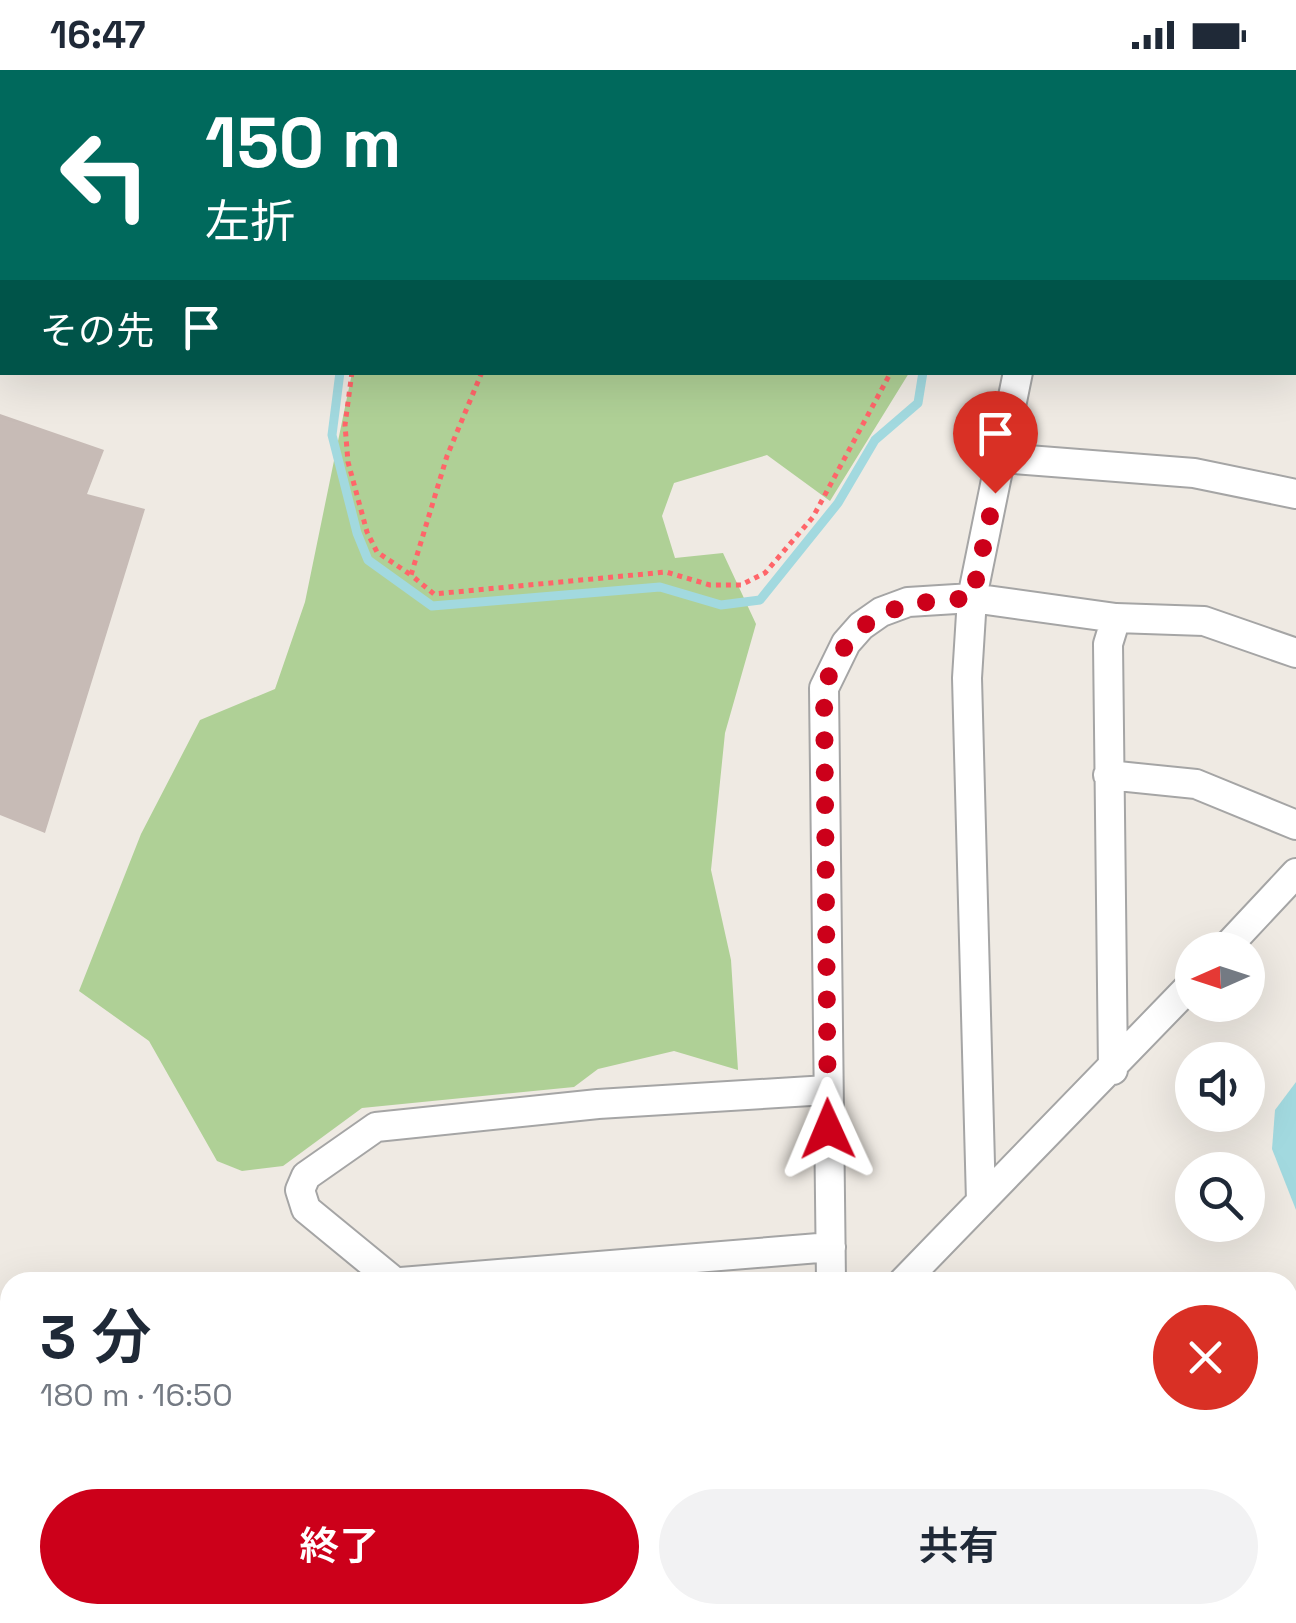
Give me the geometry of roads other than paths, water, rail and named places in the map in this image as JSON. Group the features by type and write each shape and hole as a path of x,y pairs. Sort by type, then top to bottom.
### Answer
{"street":[{"path":"981,1201 967,678 972,598 1017,375"},
{"path":"1002,458 1194,473 1296,494"},
{"path":"831,1272 824,688 846,643 881,612 908,602 972,598 1116,618 1204,621 1296,653"},
{"path":"1113,1070 1108,644 1116,618"},
{"path":"1108,775 1196,784 1296,825"},
{"path":"1241,932 1296,873"},
{"path":"913,1272 1175,1003"},
{"path":"385,1272 306,1209 300,1190 306,1176 376,1127 598,1104 827,1090"},
{"path":"518,1272 830,1246"}],"water":[{"path":"1296,1082 1296,1210 1272,1149 1275,1110"}],"waterway":[{"path":"340,375 332,435 357,533 368,560 432,606 660,587 721,605 760,600 838,503 875,440 918,403 923,375"}]}
